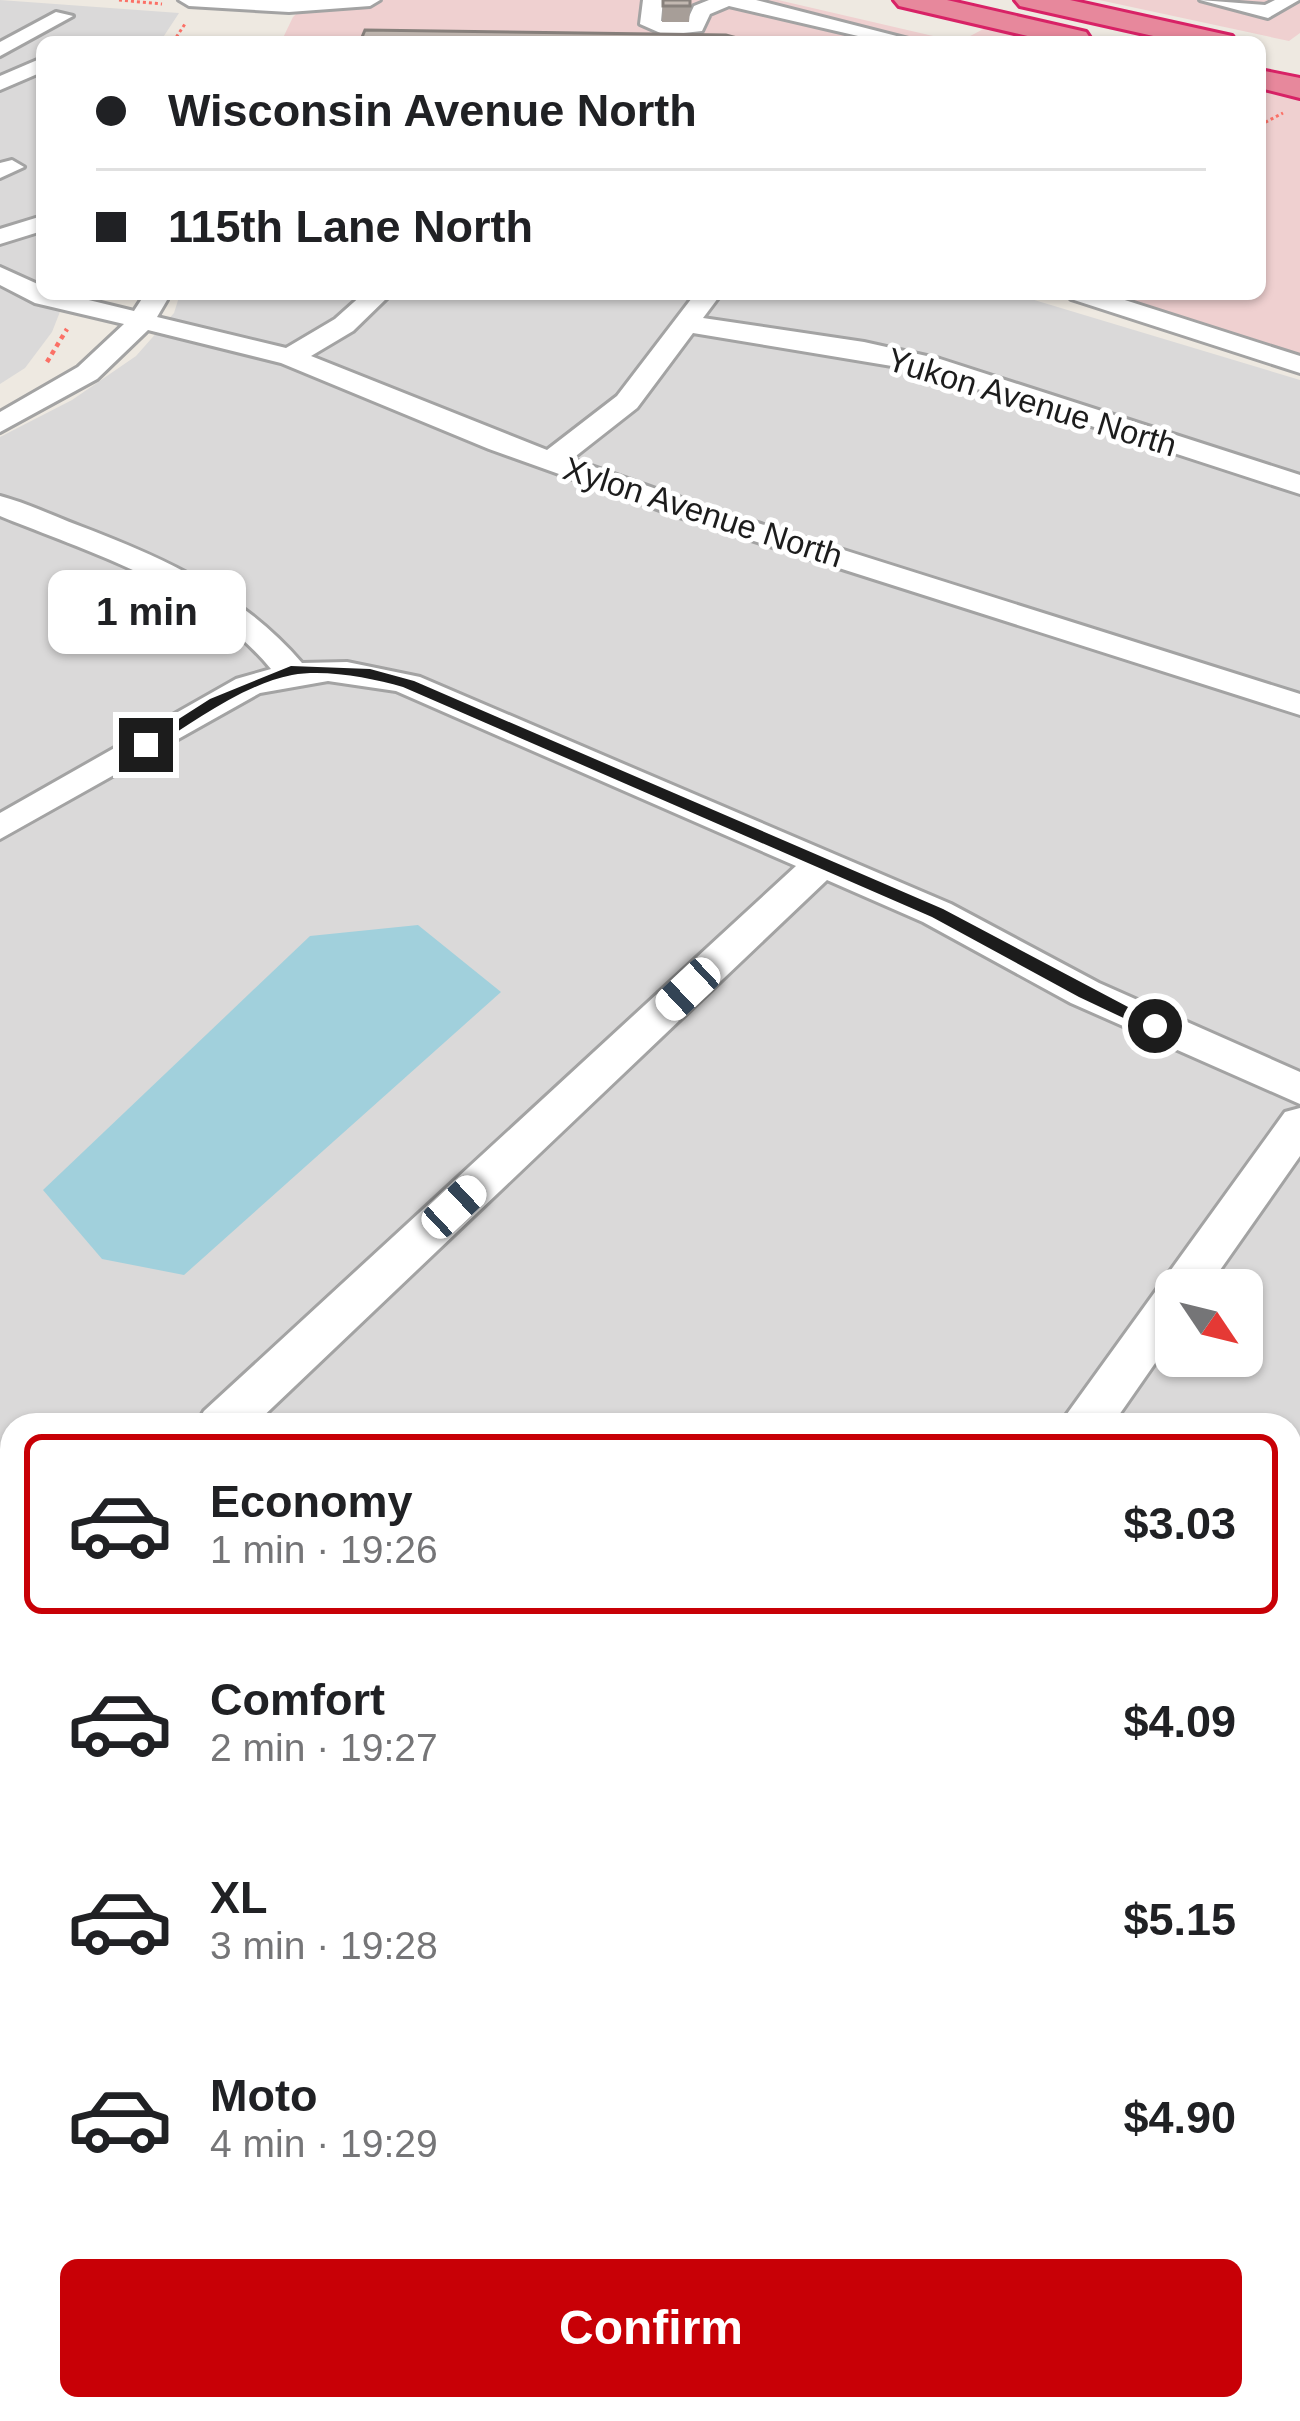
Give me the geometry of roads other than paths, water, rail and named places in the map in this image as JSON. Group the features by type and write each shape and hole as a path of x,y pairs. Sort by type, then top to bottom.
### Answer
{"highway":[{"path":"909,0 1068,36"},
{"path":"1030,0 1194,36"},
{"path":"1266,52 1300,59"},
{"path":"1266,80 1300,88"}],"street":[{"path":"189,0 364,6 396,0"},
{"path":"653,0 650,24 665,29 695,27 701,10 724,1 883,36"},
{"path":"1210,0 1268,12 1288,0"},
{"path":"668,36 718,34 724,1"},
{"path":"204,28 227,2"},
{"path":"246,22 266,3"},
{"path":"323,20 370,20 364,6"},
{"path":"0,51 63,16"},
{"path":"0,51 36,62"},
{"path":"0,84 36,67"},
{"path":"0,237 36,226"},
{"name":"Xylon Avenue North","path":"5,284 36,290"},
{"path":"290,357 344,325 371,300"},
{"path":"550,462 627,402 704,300"},
{"path":"1099,300 1300,365"},
{"path":"0,410 70,365 112,304"},
{"name":"Xylon Avenue North","path":"112,304 149,308 290,357 550,462 693,512 1300,705"},
{"path":"0,422 82,378 149,308"},
{"name":"Yukon Avenue North","path":"689,324 864,350 930,365 1300,485"},
{"path":"0,505 215,599 268,637 291,670"},
{"path":"0,828 215,702 291,670 370,674 408,684 938,913 1085,993 1300,1089"},
{"path":"234,1413 821,864"},
{"path":"1195,1269 1300,1123"},
{"path":"1093,1413 1155,1325"}],"water":[{"path":"418,925 501,992 184,1275 102,1259 43,1190 310,936"}]}
